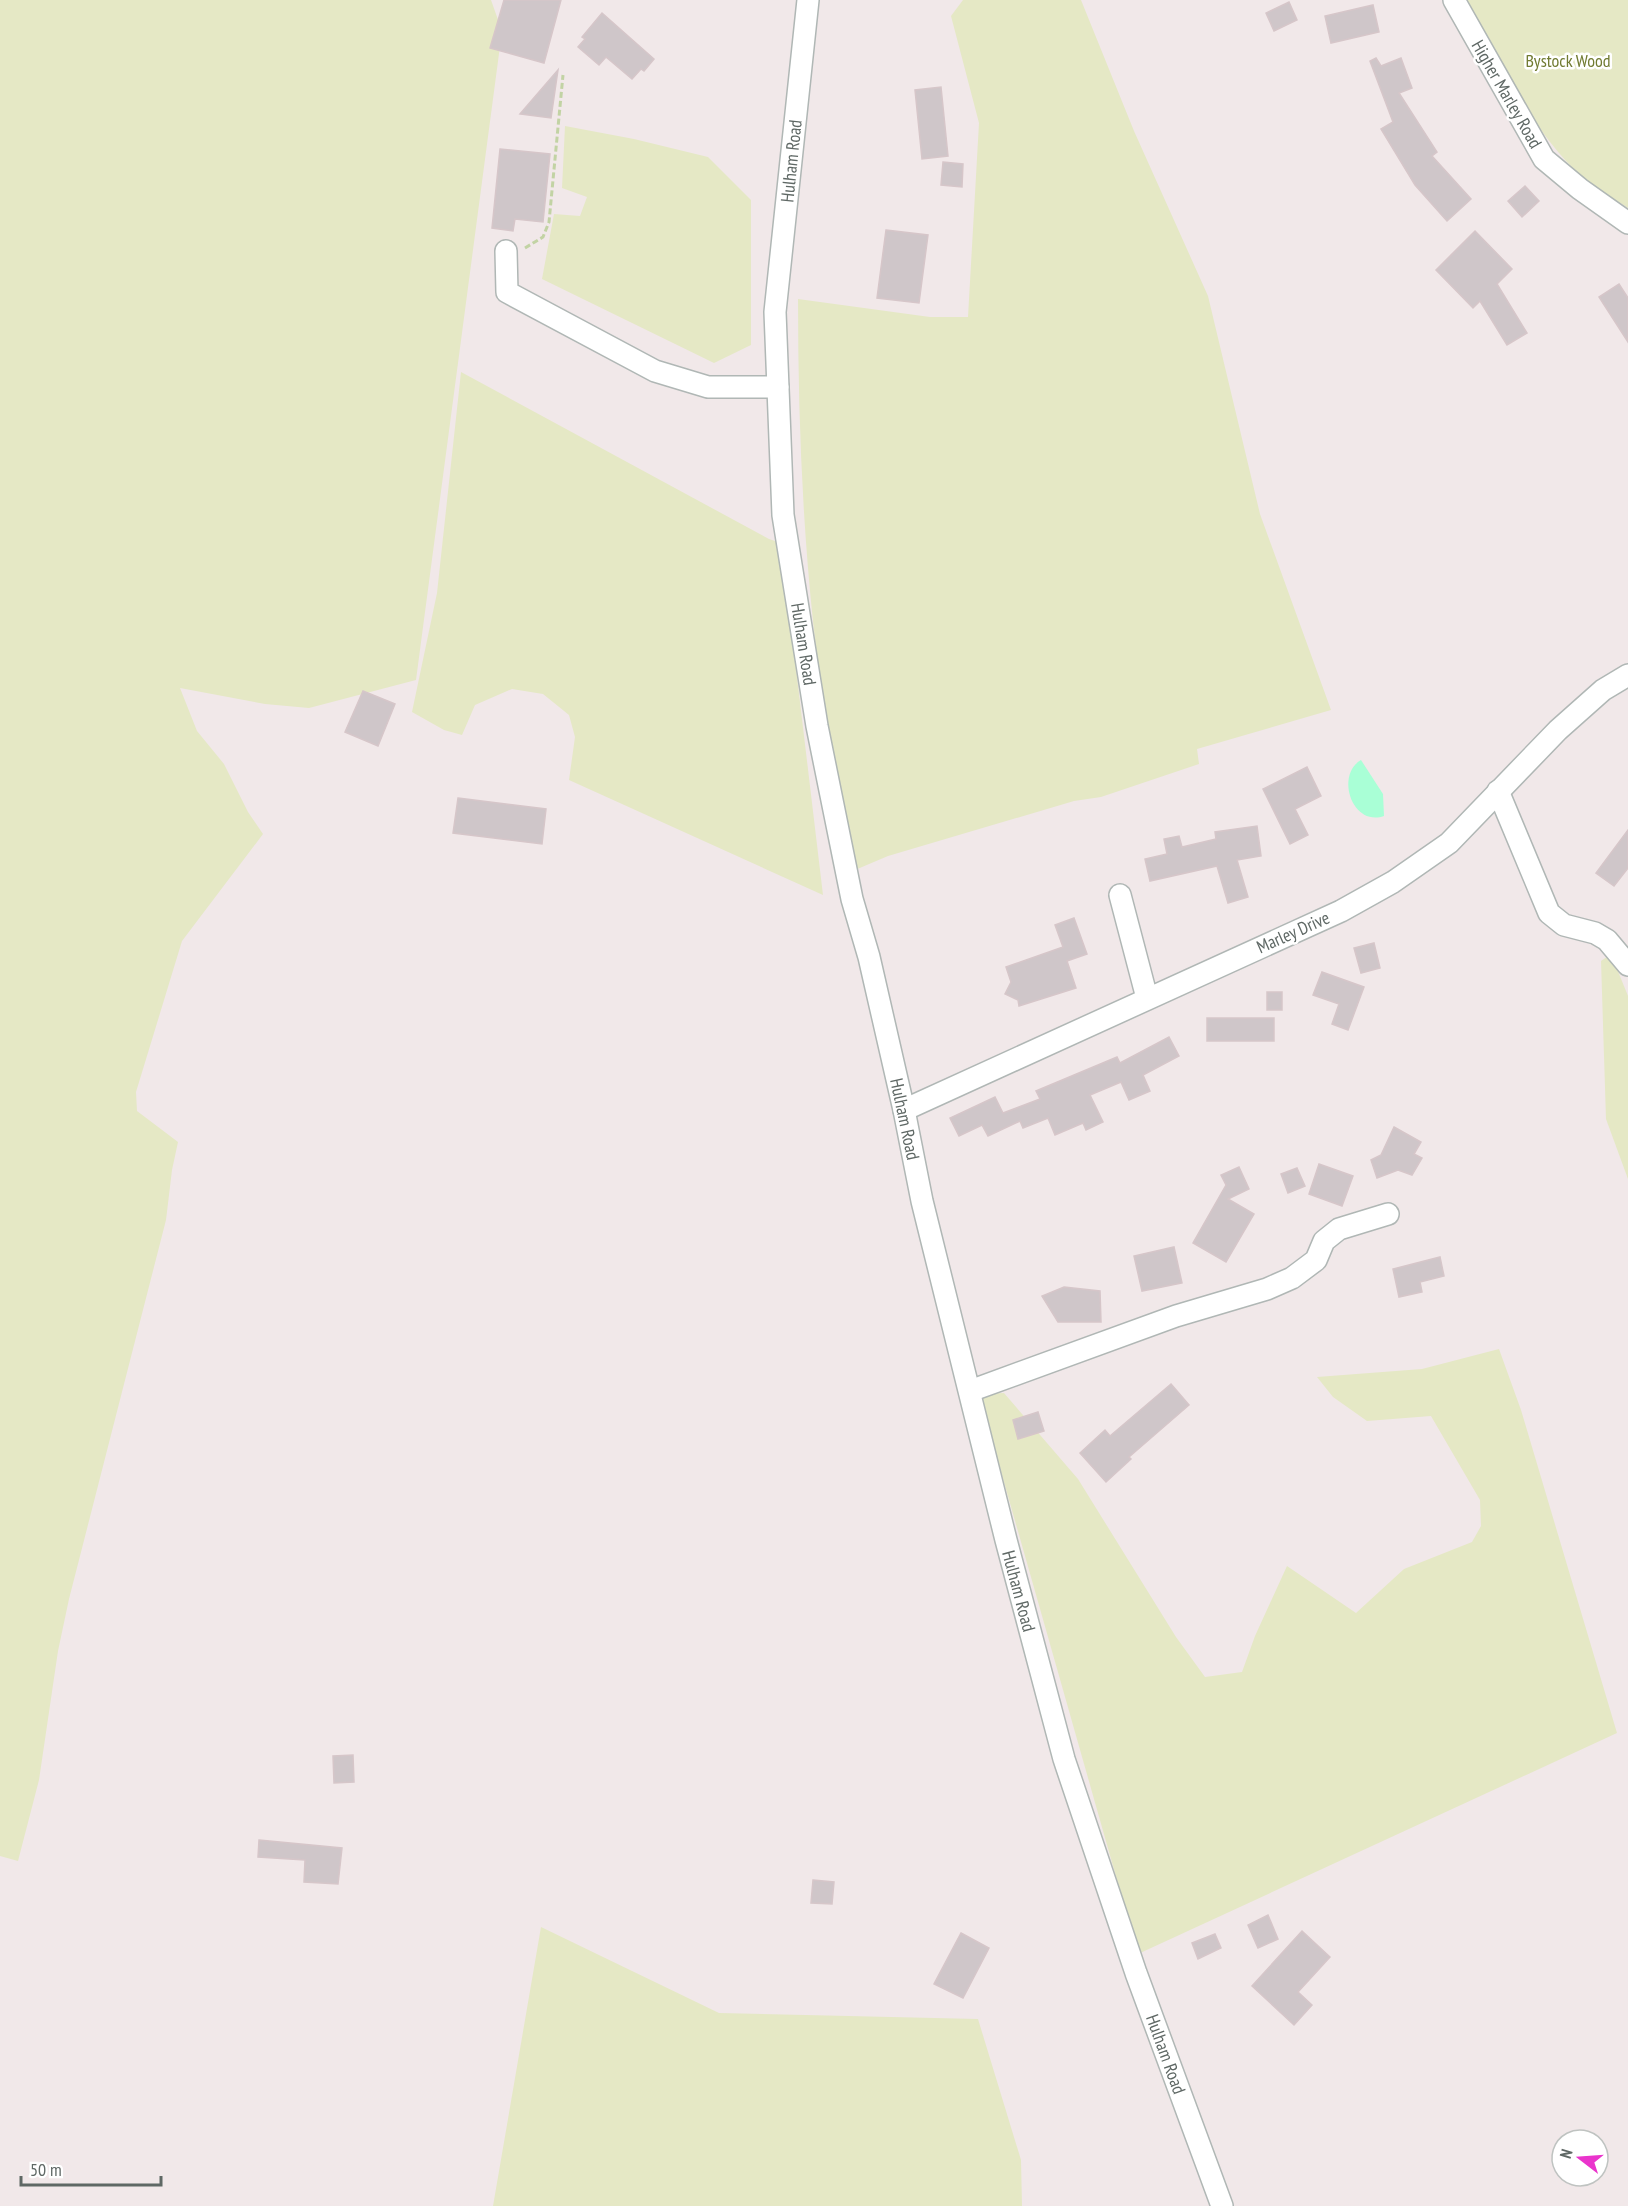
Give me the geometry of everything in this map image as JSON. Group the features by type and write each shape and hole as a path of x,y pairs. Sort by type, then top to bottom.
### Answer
{"street":[{"name":"Hulham Road","path":"808,0 775,312 783,515 817,726 852,899 869,957 922,1201 1006,1540 1064,1759 1136,1973 1222,2206"},
{"name":"Higher Marley Road","path":"1454,0 1544,159 1580,189 1628,223"},
{"path":"506,251 507,292 655,371 708,387 778,387"},
{"name":"Marley Drive","path":"904,1110 1341,911 1393,882 1449,843 1558,730 1603,690 1628,675"},
{"path":"1498,791 1549,913 1564,925 1595,933 1607,940 1628,965"},
{"path":"1120,895 1147,998"},
{"path":"970,1391 1176,1316 1267,1290 1292,1278 1316,1260 1324,1241 1339,1229 1388,1214"}],"path":[{"path":"506,251 517,251 543,237 549,222 563,75"}],"green space":[{"path":"0,0 491,0 502,31 416,680 309,708 265,704 180,688 197,731 224,764 248,812 263,834 182,941 136,1092 137,1111 178,1142 166,1220 69,1599 58,1651 39,1780 18,1861 0,1856"},
{"path":"963,0 1081,0 1134,131 1208,296 1260,514 1331,710 1197,749 1199,764 1101,797 1074,801 888,856 855,870 832,756 814,631 801,465 798,299 930,317 968,317 979,123 951,16"},
{"name":"Bystock Wood","path":"1466,0 1628,0 1628,208 1582,177 1547,138 1517,93"},
{"path":"565,126 634,139 708,157 751,200 751,345 714,363 542,279 554,214 580,216 587,197 562,188"},
{"path":"461,372 769,539 781,543 823,895 569,780 575,737 569,715 543,694 512,689 475,705 462,735 444,730 412,712 437,593"},
{"path":"1611,954 1628,996 1628,1179 1606,1119 1601,961"},
{"path":"1499,1349 1521,1410 1617,1733 1138,1954 979,1394 1004,1393 1078,1479 1176,1637 1205,1677 1242,1672 1255,1636 1287,1566 1356,1613 1404,1569 1472,1542 1481,1526 1480,1500 1431,1416 1367,1421 1333,1397 1317,1377 1422,1369"},
{"path":"541,1927 719,2013 978,2019 1021,2160 1022,2206 493,2206"}],"shaded area":[{"path":"1361,760 1383,794 1384,816 1373,817 1363,814 1351,798 1348,787 1349,777 1353,767"}],"building":[{"path":"504,0 561,0 544,63 490,48"},
{"path":"1289,2 1297,20 1274,31 1266,13"},
{"path":"1373,5 1379,32 1331,43 1325,16"},
{"path":"602,13 654,59 644,71 641,69 632,79 606,57 599,65 578,47 585,39 582,37"},
{"path":"1376,58 1381,66 1401,58 1412,88 1399,93 1437,152 1432,156 1471,199 1447,221 1415,185 1381,129 1393,122 1370,61"},
{"path":"558,70 551,118 520,114"},
{"path":"941,87 948,156 922,159 915,90"},
{"path":"500,149 550,154 543,222 515,219 513,231 492,228"},
{"path":"943,162 963,164 962,187 941,185"},
{"path":"1525,186 1539,201 1522,217 1508,201"},
{"path":"886,230 928,235 919,303 877,298"},
{"path":"1475,231 1512,269 1497,284 1527,333 1507,345 1480,301 1473,308 1436,270"},
{"path":"1619,284 1628,298 1628,342 1599,297"},
{"path":"363,691 395,704 378,746 345,732"},
{"path":"1307,767 1321,796 1295,809 1308,835 1290,844 1263,789"},
{"path":"458,798 546,809 542,844 453,833"},
{"path":"1257,826 1261,856 1237,860 1248,897 1228,903 1217,866 1150,881 1145,859 1167,854 1164,839 1179,836 1182,847 1216,839 1215,832"},
{"path":"1628,830 1628,868 1614,886 1596,873"},
{"path":"1074,918 1087,954 1067,961 1076,988 1019,1006 1018,1000 1005,994 1011,982 1006,967 1063,947 1055,925"},
{"path":"1374,943 1380,968 1361,973 1354,948"},
{"path":"1322,972 1364,987 1348,1030 1332,1024 1339,1004 1313,995"},
{"path":"1267,992 1282,992 1282,1010 1267,1010"},
{"path":"1207,1018 1274,1018 1274,1041 1207,1041"},
{"path":"1169,1037 1179,1056 1143,1075 1150,1091 1129,1100 1121,1082 1090,1095 1103,1122 1086,1130 1083,1123 1055,1135 1048,1118 1023,1128 1020,1121 988,1136 982,1125 959,1136 950,1118 995,1097 1003,1113 1040,1099 1036,1091 1117,1057 1120,1063"},
{"path":"1394,1127 1421,1142 1414,1154 1422,1158 1412,1175 1398,1170 1377,1178 1371,1160 1381,1155"},
{"path":"1319,1164 1353,1176 1342,1206 1309,1194"},
{"path":"1239,1167 1249,1189 1228,1199 1254,1214 1226,1262 1193,1243 1226,1185 1221,1175"},
{"path":"1297,1168 1305,1186 1288,1193 1281,1174"},
{"path":"1174,1247 1182,1283 1142,1291 1134,1256"},
{"path":"1440,1257 1444,1276 1420,1282 1422,1292 1399,1297 1393,1269"},
{"path":"1064,1287 1100,1291 1101,1322 1058,1322 1042,1296"},
{"path":"1171,1384 1189,1405 1129,1457 1131,1459 1106,1482 1080,1453 1105,1430 1110,1436"},
{"path":"1038,1412 1044,1431 1018,1439 1013,1420"},
{"path":"353,1755 354,1782 334,1783 333,1756"},
{"path":"259,1840 342,1848 338,1884 304,1882 305,1860 258,1857"},
{"path":"813,1880 834,1882 832,1904 811,1903"},
{"path":"1268,1915 1278,1939 1258,1948 1248,1925"},
{"path":"1302,1931 1330,1957 1298,1992 1312,2005 1294,2025 1252,1986"},
{"path":"961,1933 989,1948 963,1998 934,1984"},
{"path":"1215,1934 1221,1948 1198,1959 1192,1943"}]}
